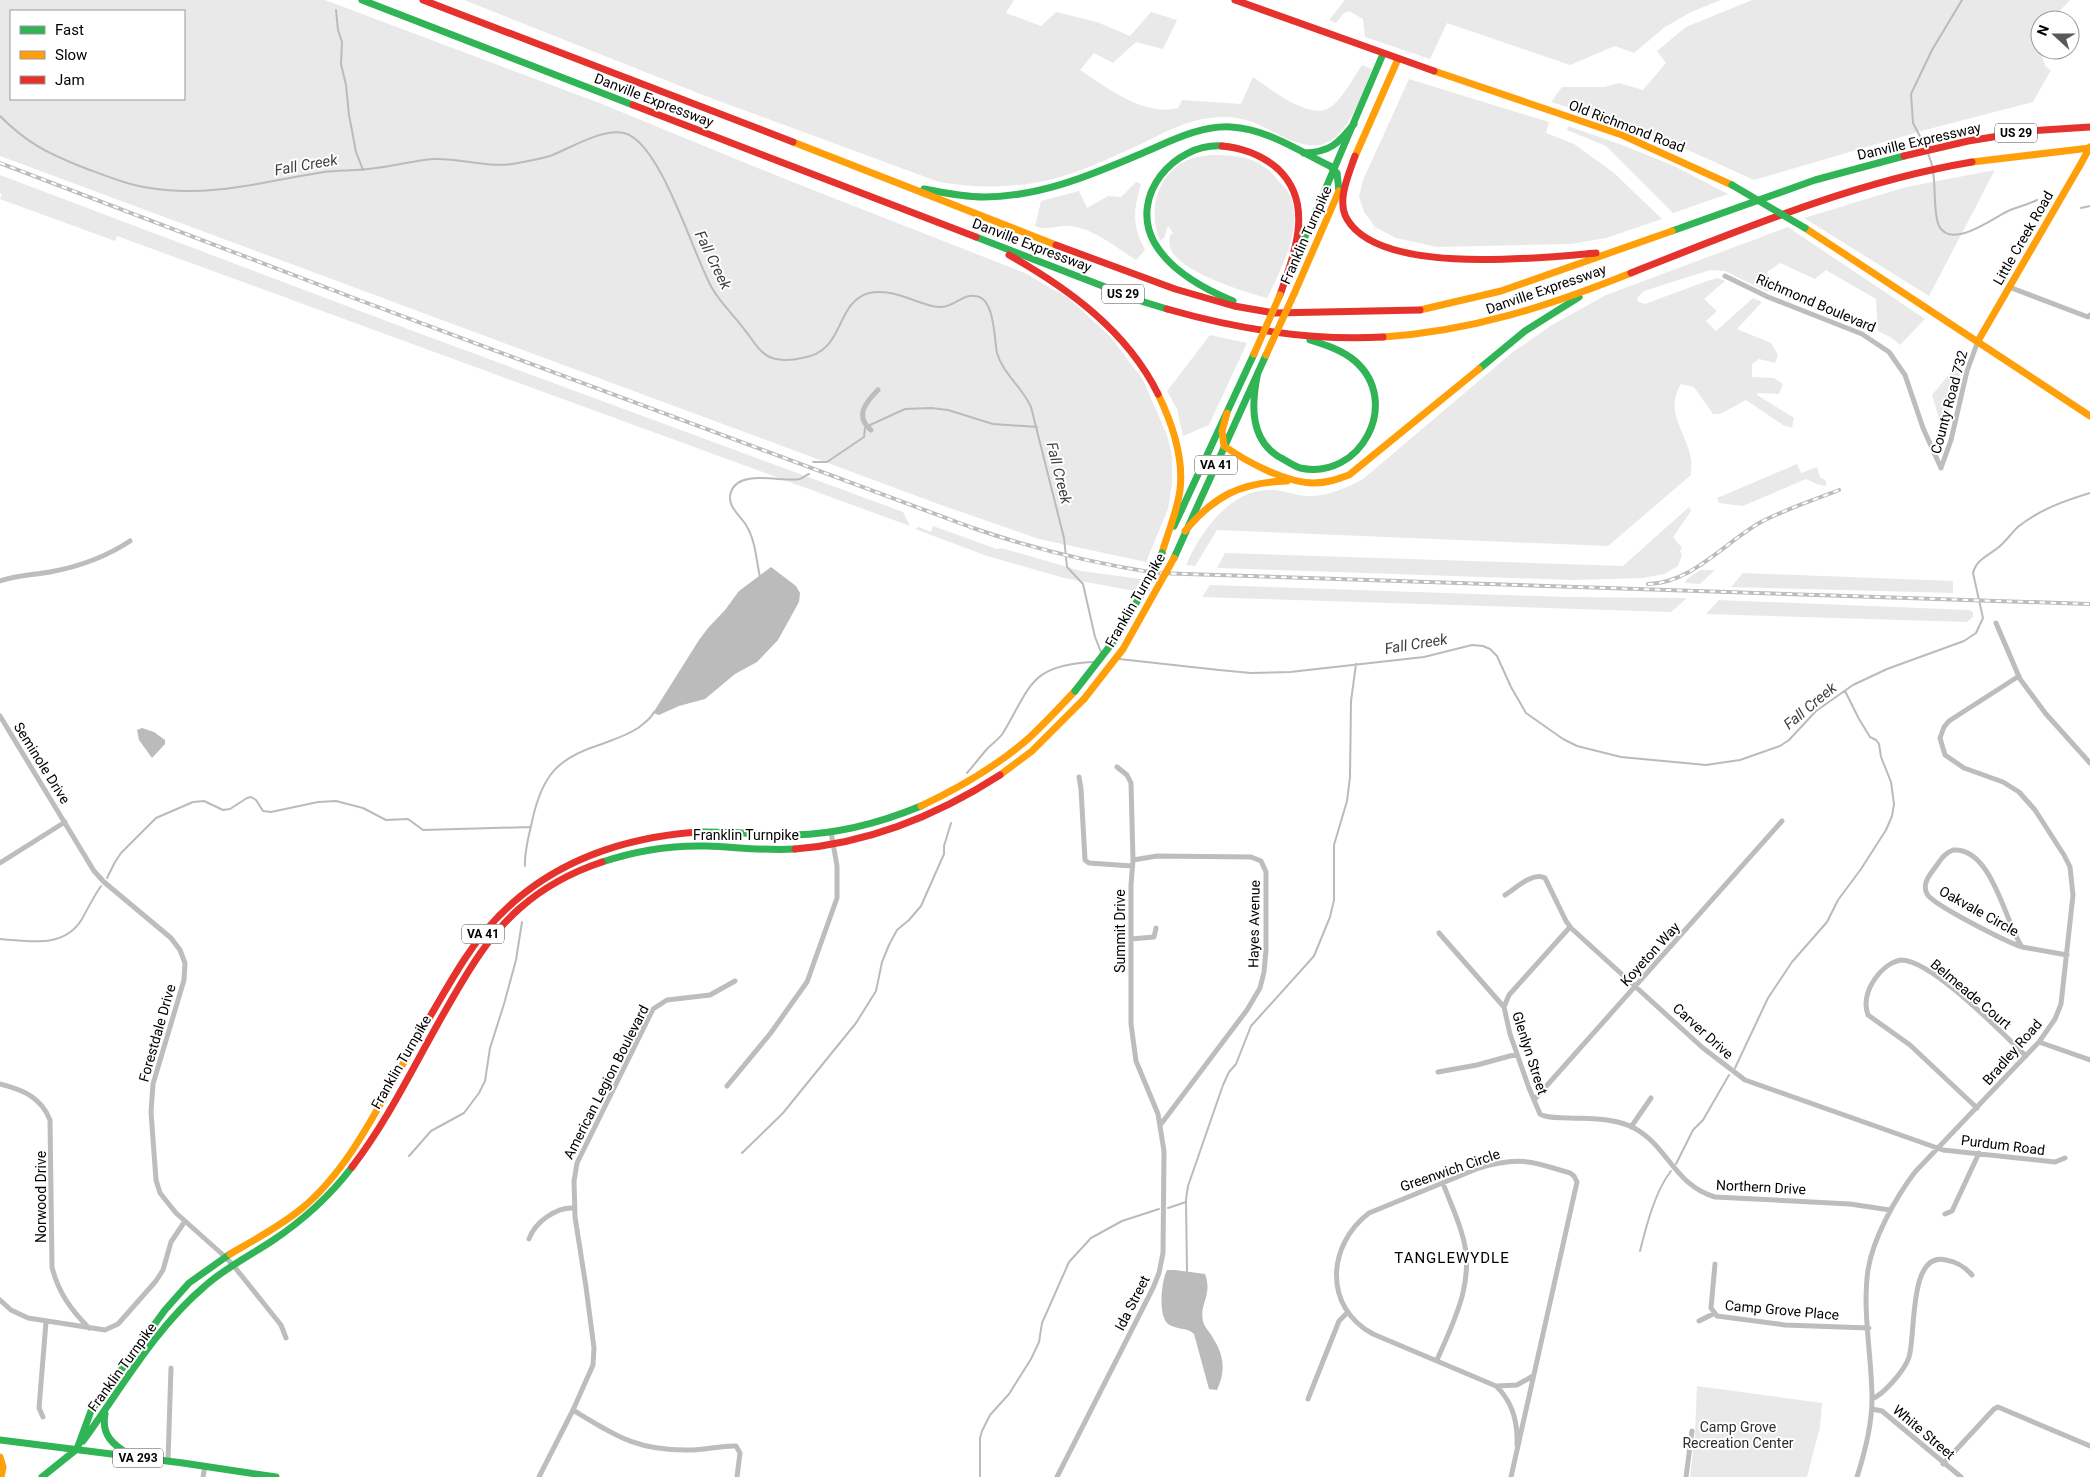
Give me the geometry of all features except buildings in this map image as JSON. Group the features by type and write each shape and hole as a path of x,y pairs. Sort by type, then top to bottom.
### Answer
{"main road":[{"name":"Danville Expressway","path":"362,0 1112,290 1180,313 1238,327 1290,335 1366,338 1449,330 1523,313 1823,200 1906,176 1950,167 2025,154 2090,148"},
{"name":"Danville Expressway","path":"423,0 1076,254 1175,289 1234,306 1274,313 1416,311 1437,307 1501,291 1815,180 1899,156 1943,148 1968,141 2030,131 2090,127"},
{"name":"Old Richmond Road","path":"1235,0 1398,59 1622,135 1660,151 1732,185 1805,228 1978,342"},
{"name":"Franklin Turnpike","path":"77,1449 91,1411 165,1310 189,1283 225,1257 268,1233 302,1208 328,1181 356,1146 464,959 485,931 531,886 591,853 624,843 702,832 782,836 832,832 852,829 898,815 954,791 1025,741 1075,691 1113,642 1142,593 1162,553 1254,354 1384,54"},
{"name":"Franklin Turnpike","path":"42,1477 57,1467 77,1449 174,1317 198,1292 310,1213 337,1187 364,1150 470,968 492,935 522,906 556,882 595,864 627,855 667,848 702,846 776,850 834,844 883,832 929,816 983,786 1033,750 1084,699 1123,648 1153,599 1174,558 1398,59"},
{"path":"1301,153 1321,152 1333,148 1354,124"},
{"path":"885,179 952,194 1016,196 1076,181 1187,135 1218,127 1247,129 1335,169 1340,191"},
{"path":"1274,313 1227,299 1201,285 1176,268 1160,252 1150,229 1148,203 1158,177 1178,158 1203,148 1238,148 1268,160 1288,179 1297,197 1299,228 1296,245 1280,295"},
{"name":"Little Creek Road","path":"1978,342 2090,148"},
{"path":"1355,156 1345,192 1344,210 1347,219 1356,232 1375,244 1422,256 1449,259 1527,258 1616,250"},
{"path":"968,234 1053,281 1079,300 1122,340 1152,382 1164,405 1173,429 1180,470 1180,490 1162,553"},
{"path":"1185,531 1210,503 1235,490 1255,483 1293,481 1327,483 1349,475 1430,411 1525,330 1571,302 1617,278"},
{"path":"1258,372 1252,407 1254,422 1260,438 1272,453 1289,464 1318,470 1338,465 1357,452 1366,440 1375,419 1376,405 1373,389 1368,377 1360,365 1346,355 1322,344 1290,335"},
{"path":"1978,342 2060,394 2090,416"},
{"path":"1227,413 1222,431 1224,446 1240,457 1293,481"},
{"path":"107,1409 103,1423 108,1439 134,1457"},
{"name":"VA 293","path":"0,1440 168,1461 274,1477"},
{"path":"0,1457 3,1467 1,1477"}],"street":[{"name":"Richmond Boulevard","path":"1725,276 1768,296 1862,334 1890,352 1905,375 1923,428 1941,468"},
{"path":"2009,287 2088,317 2090,315"},
{"name":"County Road 732","path":"1941,468 1951,440 1966,371 1978,342"},
{"path":"871,430 863,421 862,410 878,390"},
{"path":"0,581 19,575 49,572 71,567 109,553 130,542"},
{"path":"1996,623 2018,676 2041,707 2090,763"},
{"name":"Bradley Road","path":"1857,1477 1865,1450 1872,1409 1868,1268 1890,1210 1907,1182 2039,1042 2059,1011 2064,985 2073,882 2070,867 2064,854 2036,810 2019,792 2003,782 1956,764 1945,755 1940,742 1941,732 1949,721 2018,676"},
{"name":"Seminole Drive","path":"0,716 65,822"},
{"path":"1079,776 1085,860 1089,863 1132,863 1131,783 1127,774 1117,767"},
{"name":"Koyeton Way","path":"1534,1100 1782,820"},
{"path":"0,863 65,822"},
{"name":"Forestdale Drive","path":"65,822 86,859 104,882 171,938 183,957 184,980 156,1070 151,1112 156,1180 160,1194 176,1213 233,1266 281,1325 286,1338"},
{"path":"727,1086 770,1034 807,982 837,898 837,866 832,832"},
{"name":"Oakvale Circle","path":"2022,947 1990,878 1978,861 1960,850 1953,850 1945,854 1926,883 1928,896 1983,928 2022,947 2066,955"},
{"name":"Hayes Avenue","path":"1132,863 1157,856 1251,857 1261,861 1266,872 1266,950 1260,988 1247,1010 1160,1124"},
{"name":"Summit Drive","path":"1132,863 1131,1024 1133,1048 1140,1073 1160,1124"},
{"name":"Carver Drive","path":"1505,895 1532,877 1541,876 1547,882 1570,927 1703,1048 1745,1080 1938,1148"},
{"path":"1504,1006 1509,995 1570,927"},
{"path":"1131,938 1154,937 1156,928"},
{"name":"Glenlyn Street","path":"1439,933 1504,1006 1504,1014 1517,1054 1540,1114"},
{"name":"Belmeade Court","path":"1977,1108 1910,1045 1868,1014 1866,1005 1869,991 1885,968 1901,960 1919,964 1954,991 2026,1056"},
{"name":"American Legion Boulevard","path":"538,1477 591,1373 594,1356 574,1208 574,1181 577,1163 653,1009 667,1000 710,995 735,982"},
{"path":"2039,1042 2090,1060"},
{"path":"1438,1072 1477,1065 1517,1054"},
{"name":"Norwood Drive","path":"0,1084 31,1095 44,1106 50,1120 52,1129 52,1267 63,1297 89,1328"},
{"path":"1631,1126 1651,1098"},
{"name":"Northern Drive","path":"1540,1114 1552,1117 1612,1121 1631,1126 1653,1143 1687,1183 1706,1195 1724,1199 1769,1199 1850,1204 1890,1210"},
{"name":"Ida Street","path":"1057,1477 1159,1274 1162,1253 1164,1173 1164,1151 1160,1124"},
{"name":"Purdum Road","path":"1938,1148 2056,1162 2065,1158"},
{"path":"1945,1214 1952,1211 1979,1154"},
{"name":"Greenwich Circle","path":"1496,1386 1373,1334 1360,1326 1347,1313 1338,1296 1337,1277 1340,1254 1354,1228 1376,1208 1496,1163 1515,1160 1535,1162 1570,1173 1577,1180 1534,1375"},
{"path":"1437,1360 1461,1302 1467,1267 1462,1234 1443,1183"},
{"path":"529,1239 534,1229 555,1211 567,1207 574,1208"},
{"path":"0,1300 19,1315 46,1322 106,1330 118,1324 141,1300 160,1275 171,1242 185,1221"},
{"path":"1872,1399 1886,1389 1908,1360 1915,1297 1929,1263 1936,1259 1944,1259 1964,1266 1972,1275"},
{"name":"Camp Grove Place","path":"1715,1264 1711,1308 1713,1314 1717,1316 1785,1324 1869,1328"},
{"path":"1308,1399 1340,1321 1347,1313"},
{"path":"1699,1321 1713,1314"},
{"path":"43,1417 39,1408 46,1322"},
{"path":"168,1461 170,1368"},
{"path":"1496,1386 1517,1385 1534,1375"},
{"path":"1511,1477 1534,1375"},
{"path":"1496,1386 1507,1399 1516,1417 1518,1445"},
{"path":"1944,1464 1994,1409 2001,1408 2090,1446"},
{"name":"White Street","path":"1872,1409 1882,1411 1961,1477"},
{"path":"573,1410 619,1438 638,1445 690,1450 736,1446 740,1453 737,1477"},
{"path":"1686,1477 1692,1431"},
{"path":"203,1477 204,1466"}],"green space":[{"path":"0,0 325,0 597,102 785,179 1025,273 1068,298 1110,336 1143,380 1167,435 1172,456 1172,484 1168,509 1146,562 1039,539 941,505 0,156"},
{"path":"464,0 1014,0 1006,13 1041,26 1056,12 1097,22 1130,36 1151,12 1177,20 1163,49 1136,42 1113,63 1094,53 1080,70 1114,92 1139,105 1165,110 1178,108 1182,100 1241,104 1253,77 1292,102 1314,110 1324,110 1332,106 1340,97 1362,65 1372,69 1348,123 1332,139 1323,144 1306,145 1296,142 1242,119 1226,117 1201,119 1182,125 1081,170 1046,181 1011,186 957,185 939,182 708,97"},
{"path":"1345,0 1721,0 1691,12 1665,27 1634,53 1615,46 1570,65 1447,23 1430,59 1365,37 1363,19 1349,11 1344,13 1336,23 1329,20"},
{"path":"1752,0 2070,0 2060,10 2030,10 2030,60 2043,60 2046,67 2051,70 2033,102 1925,130 1754,180 1635,128 1551,102 1562,87 1604,87 1619,83 1643,90 1666,63 1657,51 1686,27"},
{"path":"1409,79 1549,122 1546,133 1574,144 1614,173 1662,219 1606,238 1571,244 1437,247 1396,238 1375,227 1364,212 1359,197 1363,180"},
{"path":"1568,126 1674,166 1728,194 1673,213 1606,146 1567,130"},
{"path":"1209,155 1247,158 1263,166 1285,188 1293,204 1293,232 1290,246 1267,298 1214,280 1187,266 1171,250 1170,235 1173,233 1168,226 1164,238 1160,241 1156,229 1155,205 1163,183 1179,165 1192,158"},
{"path":"1995,170 1929,296 1804,218 1906,187"},
{"path":"0,175 421,334 903,512 910,526 117,236 115,241 0,199 2,194 0,193"},
{"path":"1136,182 1141,184 1136,202 1135,218 1138,233 1145,250 1136,260 1088,231 1070,226 1044,228 1035,226 1041,201 1079,191 1087,208 1108,196 1121,197"},
{"path":"1788,227 1925,319 1900,345 1892,338 1878,331 1876,299 1826,270 1815,279 1780,263 1767,272 1771,285 1768,292 1725,271 1710,270 1644,291 1637,298 1638,302 1645,304 1707,281 1718,278 1725,281 1704,299 1717,311 1706,321 1716,331 1753,298 1762,302 1737,329 1771,343 1778,355 1775,363 1759,359 1752,364 1752,377 1774,378 1783,384 1779,394 1758,393 1757,395 1794,418 1792,428 1783,425 1746,400 1720,414 1713,414 1694,387 1681,384 1676,394 1675,413 1691,459 1691,475 1608,546 1217,530 1195,566 1186,565 1209,526 1231,503 1259,491 1275,490 1313,496 1335,492 1356,483 1513,352 1552,325 1606,295"},
{"path":"1210,335 1247,343 1209,425 1183,436 1177,409 1167,391"},
{"path":"1960,361 1963,363 1946,421 1939,418 1932,395"},
{"path":"1797,464 1801,473 1817,467 1820,477 1826,481 1826,486 1806,479 1743,506 1719,503 1717,498"},
{"path":"1689,507 1691,511 1673,537 1682,548 1680,551 1682,555 1678,566 1664,574 1643,578 1573,580 1217,568 1225,553 1623,566"},
{"path":"933,526 997,549 1002,548 1081,571 1141,579 1135,591 1064,578 987,556 915,529 919,527 931,532"},
{"path":"1700,570 1715,570 1700,584 1685,583 1687,579"},
{"path":"1743,573 1953,581 1953,593 1731,587"},
{"path":"1210,585 1566,597 1687,598 1671,612 1202,597"},
{"path":"1719,600 1969,610 1973,612 1973,617 1967,622 1706,614"},
{"name":"Camp Grove Recreation Center","path":"1697,1386 1822,1403 1820,1427 1807,1477 1690,1477 1695,1435"}],"shaded area":[{"path":"771,567 796,586 800,593 799,602 778,640 757,662 735,674 705,699 679,706 659,715 653,713 708,628 739,591"},
{"path":"142,728 154,732 165,740 165,744 152,758 139,740 137,730"},
{"path":"1167,1270 1205,1274 1208,1288 1202,1315 1203,1321 1220,1351 1223,1370 1217,1390 1209,1389 1194,1334 1188,1330 1171,1326 1165,1320 1162,1298 1163,1282"}],"waterway":[{"path":"1925,146 1913,123 1911,94 1932,50 1962,0"},
{"path":"336,10 338,30 342,42 341,64 346,85 349,115 356,152 363,170"},
{"name":"Fall Creek","path":"0,116 29,140 48,152 70,162 133,185 172,191 216,190 324,172 370,169 434,159 508,165 550,156 606,133 624,133 638,141 651,156 675,202 704,272 716,294 758,347 766,355 776,359 793,360 802,358 816,354 826,347 850,307 858,298 869,293 885,292 940,307 951,305 969,296 982,298 990,311 1000,361 1031,407 1064,538 1067,567 1083,584 1095,637 1101,652"},
{"path":"1928,153 1933,168"},
{"path":"1933,172 1937,221 1945,233 1953,235 1963,234 2008,211 2037,200"},
{"path":"2081,208 2090,206"},
{"path":"870,425 905,409 931,408 948,410 993,424 1037,427"},
{"path":"813,462 827,462 864,437 865,428"},
{"path":"760,577 752,537 730,502 731,492 743,480 752,478 792,480 800,479 809,474"},
{"name":"Fall Creek","path":"1119,659 1251,673 1290,672 1424,657 1472,645 1483,646 1490,649 1497,656 1511,687 1526,713 1563,739 1577,746 1621,757 1706,765 1740,760 1780,746 1789,740 1816,711 1853,685 1887,669 1964,641 1976,633 1983,618 1973,573 1977,564 2000,546 2016,528 2027,520 2053,506 2090,493"},
{"path":"967,773 1003,733 1027,691 1044,673 1072,664 1093,662"},
{"path":"1187,1272 1186,1199 1188,1186 1223,1085 1229,1072 1236,1064 1251,1026 1314,956 1330,917 1334,900 1334,845 1347,801 1350,777 1351,701 1356,664"},
{"path":"1735,1068 1768,998 1792,962 1827,922 1838,900 1886,830 1892,816 1894,804 1891,782 1881,757 1879,744 1870,737 1845,691"},
{"path":"525,866 526,847 537,802 547,779 554,770 563,762 585,750 633,731 647,721 654,712"},
{"path":"107,878 121,853 156,818 193,802 204,801 223,810 230,809 251,797 256,800 263,811 271,812 318,802 336,801 363,808 386,820 408,819 423,830 531,827"},
{"path":"742,1153 783,1113 856,1023 876,991 882,962 897,930 921,906 944,854 944,846 951,823"},
{"path":"0,939 45,941 66,935 82,919 101,886"},
{"path":"409,1156 431,1131 464,1113 479,1093 485,1081 490,1048 516,960 522,922"},
{"path":"1676,1164 1693,1130 1703,1120 1729,1075"},
{"path":"1640,1251 1656,1199 1665,1179 1671,1171"},
{"path":"1168,1208 1186,1202"},
{"path":"980,1477 980,1438 982,1431 990,1415 1009,1394 1031,1359 1039,1342 1042,1323 1069,1262 1091,1238 1122,1221 1159,1209"}],"railway":[{"path":"0,163 351,297 973,528 1041,549 1109,565 1156,573 2090,604"},
{"path":"1648,584 1664,582 1679,577 1708,560 1761,522 1839,490"}],"traffic: fast":[{"path":"362,0 633,105"},
{"path":"1293,265 1383,54"},
{"path":"1304,153 1321,151 1333,146 1354,124"},
{"path":"924,189 976,197 1004,196 1044,189 1082,178 1195,132 1219,127 1231,127 1270,136 1330,166 1337,173 1339,191"},
{"path":"1222,146 1204,147 1188,153 1173,163 1161,176 1152,191 1147,207 1148,225 1154,242 1169,262 1199,285 1233,301"},
{"path":"1672,231 1815,180 1904,156"},
{"path":"1732,185 1805,228"},
{"path":"976,237 1144,302 1167,309"},
{"path":"1479,369 1525,331 1579,297"},
{"path":"1258,372 1254,397 1255,421 1264,443 1272,452 1300,468 1322,469 1341,463 1357,451 1368,435 1374,416 1375,397 1369,378 1355,361 1339,351 1310,340"},
{"path":"1174,526 1254,354"},
{"path":"1174,558 1266,355"},
{"path":"1075,691 1113,642 1142,593 1162,553"},
{"path":"698,832 810,834 859,826 890,818 921,806"},
{"path":"602,862 640,852 680,847 795,849"},
{"path":"83,1441 154,1340 187,1303 221,1273 272,1241 305,1216 325,1198 352,1167"},
{"path":"77,1449 91,1411 165,1310 189,1283 230,1254"},
{"path":"105,1414 105,1428 110,1439 130,1455"},
{"path":"0,1440 183,1463 276,1477"},
{"path":"42,1477 77,1449"}],"traffic: slow":[{"path":"1353,161 1398,59"},
{"path":"1434,71 1622,135 1732,185"},
{"path":"793,142 1056,245"},
{"path":"2079,167 2090,147"},
{"path":"1972,162 2090,148"},
{"path":"1978,341 2079,167"},
{"path":"1294,294 1339,191"},
{"path":"1805,228 2090,416"},
{"path":"1420,310 1501,291 1672,231"},
{"path":"1383,337 1416,334 1479,323 1540,306 1631,273"},
{"path":"1266,355 1294,294"},
{"path":"1254,354 1280,295"},
{"path":"1227,413 1222,431 1224,446 1244,459 1279,476 1303,482 1323,482 1349,475 1479,369"},
{"path":"1158,394 1176,441 1181,478 1177,506 1162,553"},
{"path":"1185,531 1207,509 1230,493 1256,484 1287,481"},
{"path":"1084,699 1123,649 1174,558"},
{"path":"921,806 963,784 1004,758 1029,738 1075,691"},
{"path":"1000,775 1032,751 1084,699"},
{"path":"230,1254 284,1222 318,1194 348,1157 361,1137 408,1055"},
{"path":"0,1457 3,1467 1,1477"}],"traffic: jam":[{"path":"423,0 793,142"},
{"path":"1235,0 1434,71"},
{"path":"633,105 976,237"},
{"path":"1904,156 1968,141 2030,131 2090,127"},
{"path":"1222,146 1238,148 1252,153 1272,164 1289,183 1296,198 1299,213 1298,230 1291,263 1280,295"},
{"path":"1355,156 1343,196 1344,212 1347,219 1365,237 1392,249 1425,256 1462,259 1538,258 1596,253"},
{"path":"1631,273 1799,208 1841,194 1928,171 1972,162"},
{"path":"1056,245 1175,289 1234,306 1274,313 1420,310"},
{"path":"1009,255 1074,297 1113,331 1130,350 1158,394"},
{"path":"1167,309 1247,328 1274,332 1329,337 1383,337"},
{"path":"795,849 850,841 902,825 952,803 1000,775"},
{"path":"408,1055 464,960 486,931 510,906 536,884 564,867 595,853 628,843 662,836 698,832"},
{"path":"352,1167 379,1129 463,980 498,930 529,900 569,875 602,862"}],"district":[{"name":"TANGLEWYDLE","path":"1452,1258"}]}
